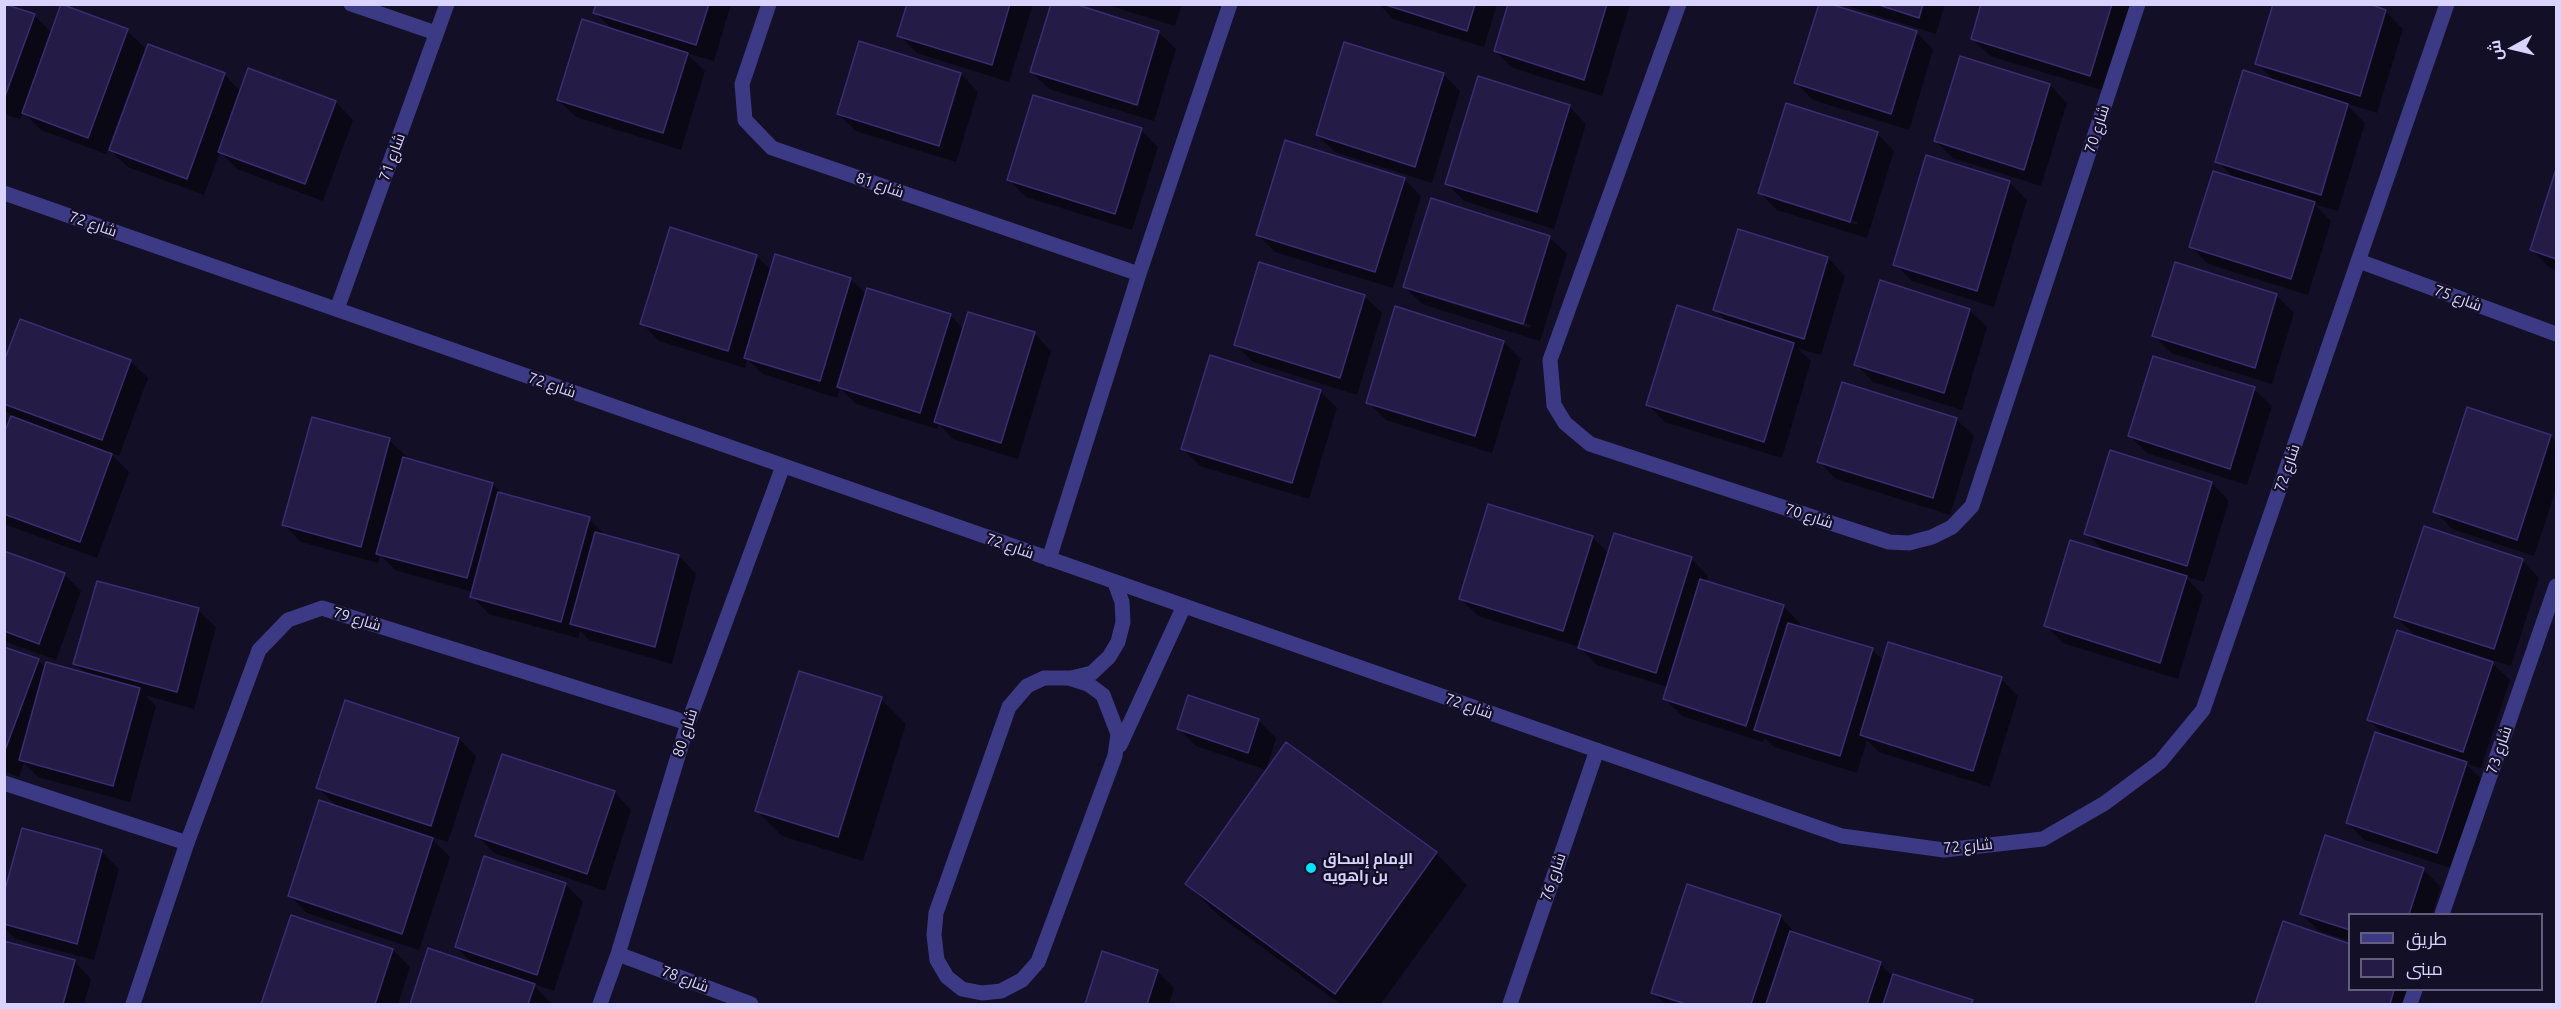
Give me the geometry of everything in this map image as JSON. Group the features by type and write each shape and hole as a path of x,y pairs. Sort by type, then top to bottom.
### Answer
{"street":[{"path":"351,4 436,33"},
{"name":"شارع 71","path":"337,309 447,4"},
{"name":"شارع 81","path":"769,4 742,84 745,120 772,148 1139,274"},
{"path":"1048,559 1139,274 1230,4"},
{"name":"شارع 70","path":"1679,4 1550,360 1554,405 1565,423 1590,444 1889,542 1909,543 1932,537 1952,527 1971,506 2138,4"},
{"name":"شارع 72","path":"4,193 1842,836 1944,850 2043,839 2105,803 2160,762 2203,710 2447,4"},
{"name":"شارع 75","path":"2359,261 2556,334"},
{"name":"شارع 80","path":"600,1005 618,954 688,723 783,466"},
{"path":"1115,583 1122,602 1123,622 1118,642 1109,657 1092,673 1070,678 1044,678 1027,686 1009,707 936,913 934,935 937,960 947,977 962,989 982,993 1001,991 1022,980 1038,962 1115,756 1184,606"},
{"name":"شارع 73","path":"2443,913 2556,586"},
{"name":"شارع 79","path":"134,1005 187,843 259,650 288,620 322,608 688,723"},
{"path":"1070,678 1088,684 1103,695 1118,734 1115,756"},
{"name":"شارع 76","path":"1510,1005 1597,750"},
{"path":"4,783 187,843"},
{"name":"شارع 78","path":"618,954 751,1005"}],"building":[{"path":"4,4 35,14 4,99"},
{"path":"61,4 128,29 88,138 22,113"},
{"path":"596,4 709,4 696,45 593,13"},
{"path":"907,4 1010,4 992,65 897,36"},
{"path":"1051,4 1075,4 1159,31 1137,105 1030,72"},
{"path":"1383,4 1475,4 1467,31"},
{"path":"1508,4 1607,4 1584,80 1494,51"},
{"path":"1819,4 1830,4 1917,31 1891,114 1794,83"},
{"path":"1876,4 1923,4 1919,18"},
{"path":"1981,4 2112,4 2090,76 1971,39"},
{"path":"2273,4 2369,4 2386,10 2360,96 2255,64"},
{"path":"582,19 688,53 663,133 557,100"},
{"path":"859,41 961,73 939,146 837,114"},
{"path":"1344,42 1444,73 1415,167 1316,135"},
{"path":"148,44 225,73 187,179 109,150"},
{"path":"1960,56 2050,84 2024,170 1934,141"},
{"path":"248,68 336,101 305,184 218,152"},
{"path":"2243,70 2348,104 2321,195 2215,162"},
{"path":"1478,76 1570,105 1537,212 1445,184"},
{"path":"1033,95 1142,128 1115,214 1007,180"},
{"path":"1786,103 1878,132 1850,222 1758,193"},
{"path":"1285,140 1405,178 1375,272 1256,235"},
{"path":"1926,155 2010,181 1977,291 1893,265"},
{"path":"2556,169 2556,259 2530,250"},
{"path":"2213,171 2315,202 2291,279 2189,247"},
{"path":"1431,198 1550,236 1523,324 1403,287"},
{"path":"670,227 757,255 728,351 640,324"},
{"path":"1738,229 1828,257 1804,339 1713,310"},
{"path":"775,254 851,278 820,381 744,358"},
{"path":"1259,262 1365,295 1340,378 1234,345"},
{"path":"2175,262 2277,294 2255,368 2152,336"},
{"path":"1880,280 1970,309 1944,393 1854,365"},
{"path":"867,288 951,314 920,413 837,387"},
{"path":"1677,305 1794,343 1764,442 1646,405"},
{"path":"1395,306 1504,341 1475,436 1366,403"},
{"path":"968,312 1035,332 1001,443 934,422"},
{"path":"20,319 131,360 102,440 4,404 4,361"},
{"path":"1210,355 1321,390 1292,483 1181,449"},
{"path":"2153,356 2255,387 2230,469 2128,436"},
{"path":"1842,382 1957,418 1933,498 1817,462"},
{"path":"2467,407 2551,435 2517,540 2433,512"},
{"path":"11,416 112,454 80,542 4,514 4,434"},
{"path":"312,417 390,438 361,547 282,525"},
{"path":"2110,450 2212,482 2187,566 2084,534"},
{"path":"403,457 493,483 467,578 376,554"},
{"path":"498,492 590,517 561,622 470,597"},
{"path":"1488,504 1593,536 1563,631 1459,599"},
{"path":"2424,526 2523,559 2494,649 2394,617"},
{"path":"595,532 679,555 655,647 570,624"},
{"path":"1614,533 1692,557 1656,673 1578,648"},
{"path":"2070,540 2187,576 2160,663 2044,626"},
{"path":"4,551 65,573 39,644 4,631"},
{"path":"1700,579 1784,605 1746,726 1663,699"},
{"path":"97,581 199,608 177,692 73,664"},
{"path":"1788,623 1873,648 1840,756 1754,730"},
{"path":"2397,630 2493,662 2463,752 2367,720"},
{"path":"1888,642 2002,677 1973,771 1860,735"},
{"path":"4,647 39,659 4,753"},
{"path":"46,662 140,688 113,786 19,760"},
{"path":"799,671 882,697 838,837 755,811"},
{"path":"1188,695 1259,719 1248,753 1177,729"},
{"path":"345,700 459,738 431,826 316,788"},
{"path":"2375,732 2467,762 2437,853 2346,823"},
{"name":"الإمام إسحاق بن راهويه","path":"1286,742 1437,852 1335,994 1185,884"},
{"path":"502,754 615,791 587,874 475,836"},
{"path":"319,800 433,838 402,934 288,896"},
{"path":"22,828 102,850 77,944 4,924 4,893"},
{"path":"2325,835 2424,868 2409,913 2348,913 2348,929 2300,914"},
{"path":"484,856 566,883 537,975 455,947"},
{"path":"1687,884 1781,915 1751,1004 1686,1004 1651,993"},
{"path":"291,915 393,949 375,1004 261,1004"},
{"path":"2283,921 2348,943 2348,991 2394,991 2390,1004 2255,1004"},
{"path":"1790,931 1881,962 1867,1004 1766,1004"},
{"path":"4,941 75,960 63,1004 4,1004"},
{"path":"428,948 535,984 528,1004 410,1004"},
{"path":"1102,951 1158,970 1147,1004 1085,1004"},
{"path":"1893,974 1973,1000 1971,1004 1883,1004"}],"place":[{"name":"الإمام إسحاق بن راهويه","path":"1311,868"}]}
